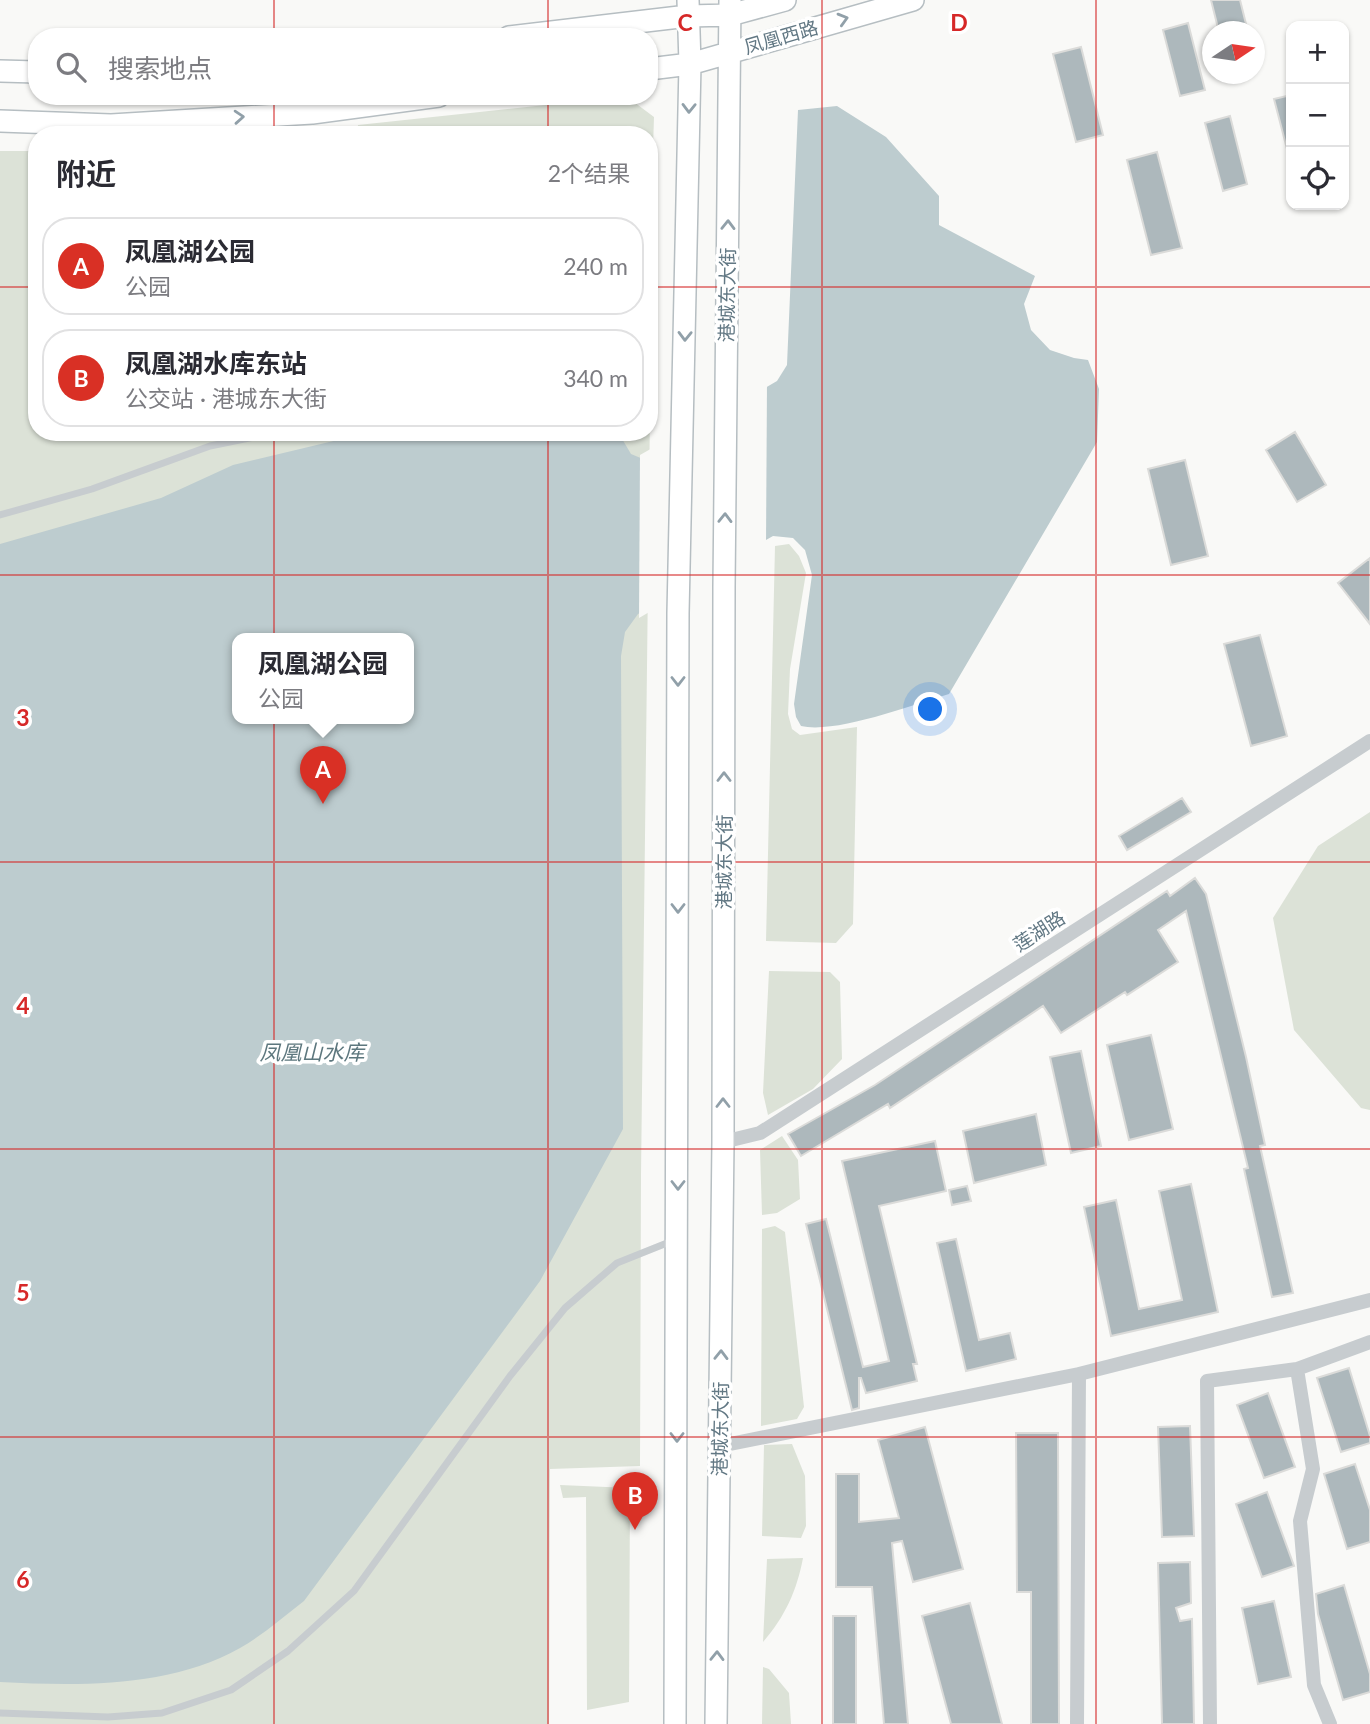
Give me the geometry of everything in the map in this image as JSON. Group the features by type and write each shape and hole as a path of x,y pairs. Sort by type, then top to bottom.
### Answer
{"main road":[{"name":"凤凰西路","path":"565,28 688,8 730,8 785,0"},
{"name":"凤凰西路","path":"658,68 690,64 913,0"},
{"path":"675,1724 678,612 690,64 688,8"},
{"name":"港城东大街","path":"716,1724 723,1142 724,587 730,8"},
{"path":"0,72 28,72"},
{"path":"0,121 111,125 312,113 372,105"}],"street":[{"name":"莲湖路","path":"723,1142 760,1133 1370,741"},
{"path":"720,1446 1079,1374 1370,1300"},
{"path":"1210,1724 1207,1381 1297,1370 1370,1342"},
{"path":"1297,1370 1313,1469 1300,1521 1314,1685 1330,1724"},
{"path":"1077,1724 1079,1374"}],"lane":[{"path":"0,515 92,489 210,446 235,441"},
{"path":"0,1713 108,1717 162,1713 231,1690 288,1651 354,1591 510,1376 565,1308 617,1263 678,1239"}],"shaded area":[{"path":"545,105 638,105 654,117 654,126 358,125"},
{"name":"凤凰山水库","path":"0,151 28,151 28,441 650,441 640,1466 550,1469 549,1724 0,1724"},
{"path":"789,544 799,556 806,573 790,669 788,714 792,729 800,735 857,727 853,924 836,943 766,941 775,546"},
{"path":"1370,812 1370,1110 1361,1108 1294,1030 1273,918 1318,846"},
{"path":"769,971 830,972 840,982 842,1059 813,1089 768,1115 763,1093"},
{"path":"782,1136 798,1160 800,1199 777,1213 762,1215 760,1150"},
{"path":"775,1226 785,1232 804,1407 797,1419 761,1426 762,1229"},
{"path":"792,1444 805,1476 806,1526 801,1538 762,1536 764,1445"},
{"path":"560,1485 630,1488 629,1702 587,1710 586,1497 563,1498"},
{"path":"803,1558 789,1603 763,1642 767,1559"},
{"path":"763,1667 769,1669 789,1693 791,1724 762,1724"}],"water":[{"name":"凤凰山水库","path":"837,106 886,137 939,196 939,225 1035,276 1024,304 1031,330 1050,350 1088,360 1099,389 1097,442 949,694 853,722 834,726 801,726 794,704 812,575 805,550 793,538 773,536 638,614 625,632 621,656 623,1129 540,1281 304,1601 265,1632 213,1661 154,1677 92,1684 0,1682 0,544 161,498 233,465 333,441 623,441 631,454 643,459 777,381 787,365 798,110"}],"pier":[{"path":"767,383 766,544 639,618 640,455"}],"building":[{"path":"1211,0 1240,0 1245,21 1216,21"},
{"path":"1188,23 1205,90 1180,96 1163,30"},
{"path":"1081,47 1103,135 1076,142 1053,54"},
{"path":"1286,96 1286,145 1274,99"},
{"path":"1230,116 1247,184 1223,191 1205,123"},
{"path":"1157,152 1182,248 1151,255 1127,160"},
{"path":"1295,432 1326,485 1297,502 1266,450"},
{"path":"1185,460 1208,556 1171,565 1148,469"},
{"path":"1370,558 1370,624 1338,583"},
{"path":"1260,635 1287,736 1251,746 1224,644"},
{"path":"1182,798 1191,812 1127,850 1119,836"},
{"path":"1195,878 1206,894 1246,1057 1265,1145 1260,1146 1293,1293 1272,1297 1244,1169 1248,1168 1186,911 1158,930 1178,962 1127,995 1125,992 1061,1033 1043,1006 890,1108 888,1104 801,1156 788,1134 875,1085 1167,891 1170,896"},
{"path":"1151,1035 1173,1129 1129,1140 1107,1045"},
{"path":"1081,1051 1101,1146 1071,1153 1050,1057"},
{"path":"1036,1114 1046,1165 974,1183 963,1131"},
{"path":"935,1141 946,1191 879,1206 917,1364 913,1364 917,1381 866,1393 859,1378 859,1408 852,1410 806,1224 826,1219 863,1367 889,1361 842,1161"},
{"path":"1191,1184 1218,1312 1111,1336 1084,1207 1116,1200 1139,1309 1182,1300 1159,1191"},
{"path":"967,1186 971,1201 952,1205 949,1190"},
{"path":"956,1239 979,1340 1010,1333 1016,1359 966,1371 937,1243"},
{"path":"1349,1368 1370,1443 1341,1452 1317,1378"},
{"path":"1268,1393 1295,1467 1264,1478 1237,1405"},
{"path":"1190,1426 1194,1536 1162,1537 1158,1427"},
{"path":"925,1427 963,1569 913,1582 902,1541 892,1543 908,1724 884,1724 872,1587 836,1587 836,1474 859,1474 859,1522 899,1518 878,1440"},
{"path":"1016,1433 1058,1433 1059,1724 1031,1724 1031,1592 1017,1592"},
{"path":"1355,1464 1370,1510 1370,1542 1347,1549 1324,1474"},
{"path":"1267,1492 1294,1566 1262,1577 1236,1504"},
{"path":"1190,1562 1191,1603 1176,1608 1180,1621 1192,1619 1194,1724 1162,1724 1158,1563"},
{"path":"1344,1585 1370,1674 1370,1692 1343,1700 1318,1614 1316,1594"},
{"path":"1274,1601 1291,1677 1258,1684 1242,1608"},
{"path":"970,1603 1002,1724 951,1724 922,1616"},
{"path":"833,1616 856,1616 856,1724 833,1724"}],"place":[{"name":"凤凰湖公园","path":"323,804"},
{"name":"凤凰湖水库东站","path":"635,1530"}]}
